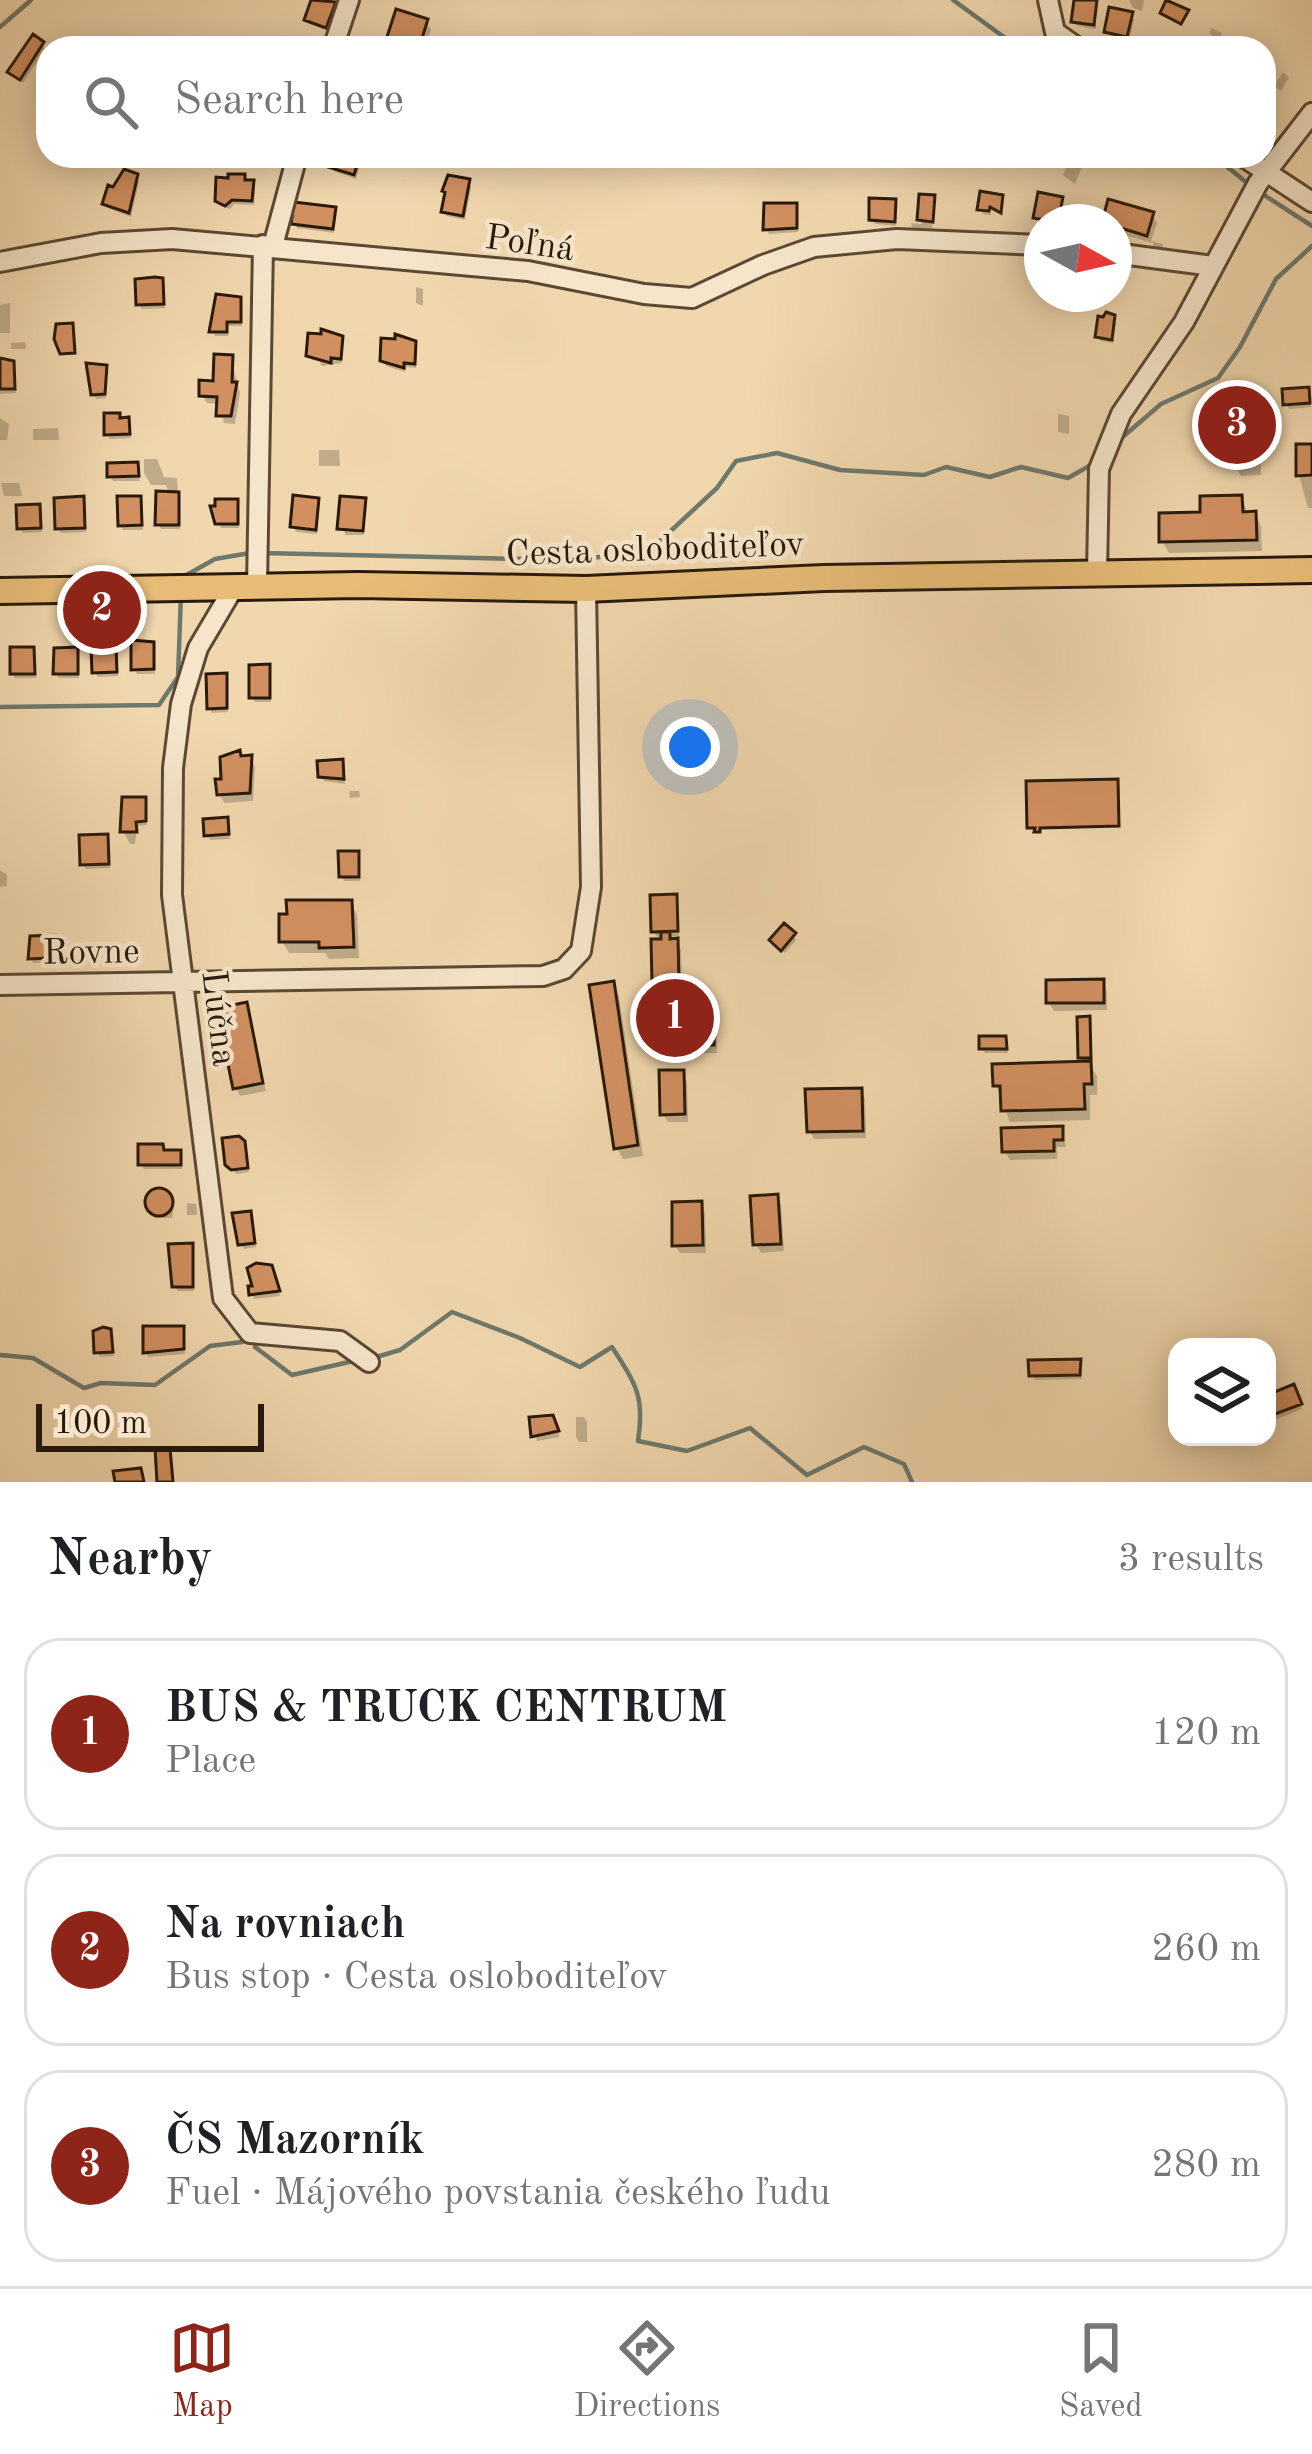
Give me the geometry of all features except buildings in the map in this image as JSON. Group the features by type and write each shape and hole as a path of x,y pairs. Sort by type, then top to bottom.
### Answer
{"main road":[{"name":"Cesta osloboditeľov","path":"0,591 586,589 824,578 1312,570"}],"street":[{"path":"337,36 350,0"},
{"path":"1048,0 1054,32 1060,36"},
{"path":"1276,160 1312,113"},
{"path":"246,587 268,245 293,168"},
{"path":"1248,168 1257,185 1312,202"},
{"path":"1096,574 1100,469 1121,414 1184,322 1270,168"},
{"name":"Poľná","path":"0,262 101,243 268,245 528,272 692,298 814,247 897,239 1024,244"},
{"path":"1132,255 1213,266"},
{"name":"Lúčna","path":"246,587 198,648 181,704 173,768 172,895 223,1298 250,1333 340,1341 370,1362"},
{"name":"Rovne","path":"0,985 543,976 564,969 581,952 592,874 586,589"}],"waterway":[{"path":"0,27 31,0"},
{"path":"953,0 1002,36"},
{"path":"1229,168 1252,187"},
{"path":"1261,193 1312,226"},
{"path":"1118,441 1161,404 1218,378 1276,279 1312,246"},
{"path":"262,553 570,560 648,552 717,488 736,461 777,453 840,470 924,475 946,467 990,477 1021,467 1068,478 1089,466"},
{"path":"183,577 215,559 250,553"},
{"path":"0,707 159,705 178,677 181,594"},
{"path":"373,1358 400,1350 452,1312 580,1367 612,1347 637,1391 638,1441 687,1451 750,1428 807,1475 864,1447 904,1464 912,1482"},
{"path":"0,1355 33,1358 84,1388 101,1383 155,1385 210,1346 242,1342"},
{"path":"255,1347 292,1375 358,1360"}],"place":[{"name":"ČS Mazorník","path":"1237,425"},
{"name":"Na rovniach","path":"102,610"},
{"name":"BUS & TRUCK CENTRUM","path":"675,1018"}]}
